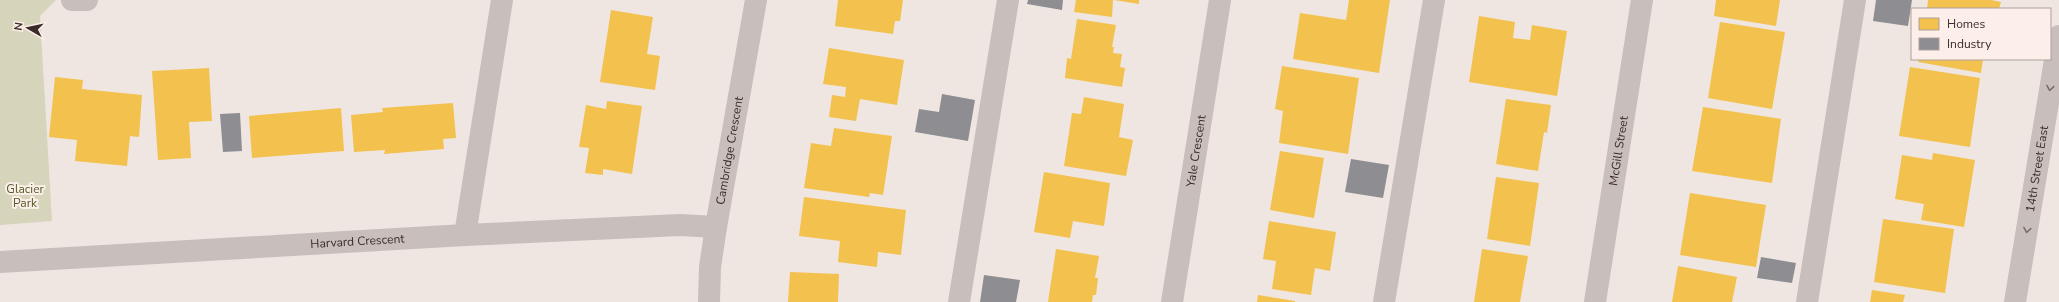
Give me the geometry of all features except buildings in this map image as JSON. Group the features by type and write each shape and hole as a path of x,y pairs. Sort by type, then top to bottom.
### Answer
{"street":[{"path":"72,0 87,0"},
{"path":"465,235 502,0"},
{"name":"Cambridge Crescent","path":"709,302 710,268 716,227 756,0"},
{"path":"959,302 1008,0"},
{"name":"Yale Crescent","path":"1172,302 1220,0"},
{"path":"1384,302 1434,0"},
{"name":"McGill Street","path":"1594,302 1642,0"},
{"path":"1807,302 1855,0"},
{"name":"14th Street East","path":"2015,302 2059,36"},
{"name":"Harvard Crescent","path":"0,262 465,235 680,225 716,227"}],"green space":[{"name":"Glacier Park","path":"0,0 56,0 40,16 52,221 0,225"}]}
